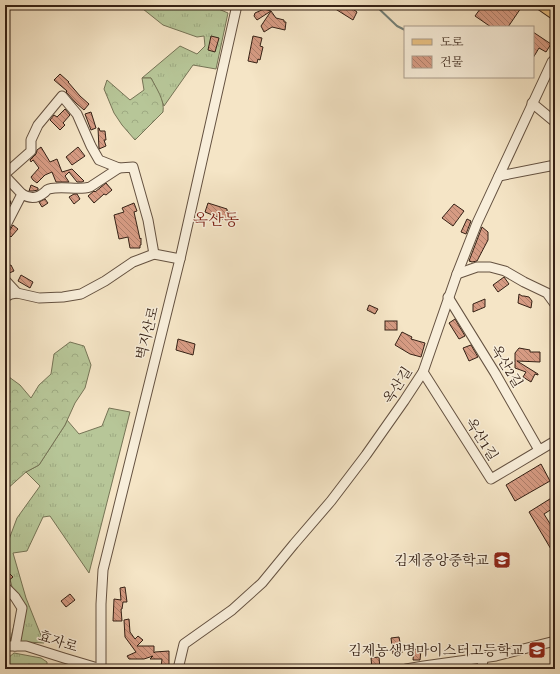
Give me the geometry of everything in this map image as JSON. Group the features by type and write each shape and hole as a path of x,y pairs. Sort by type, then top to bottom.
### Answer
{"main road":[{"path":"544,5 555,14"}],"street":[{"name":"벽지산로","path":"101,669 101,604 103,570 180,259 237,5"},
{"name":"옥산길","path":"178,669 184,644 232,610 262,583 366,455 404,401 422,372 448,297 477,223 532,103 552,62 555,59"},
{"path":"119,168 90,187 76,189 48,189 44,193 33,198 26,197 22,194 5,175 31,150 31,140 38,125 62,96 78,114 91,146 99,160 119,168 133,167 148,220 154,254"},
{"path":"532,103 555,122"},
{"path":"499,176 555,165"},
{"path":"5,227 22,194"},
{"path":"5,297 17,293 39,298 63,297 81,294 105,281 133,262 154,254 180,259"},
{"path":"457,274 476,267 490,267 505,271 547,293 555,304"},
{"path":"5,280 17,293"},
{"name":"옥산2길","path":"448,297 539,450"},
{"name":"옥산1길","path":"422,372 491,479 555,441"},
{"path":"5,587 15,597 22,608 15,646"},
{"path":"406,669 496,656 555,641"},
{"name":"효자로","path":"5,646 26,646 101,669"},
{"path":"482,669 483,658"}],"green space":[{"path":"138,5 209,5 228,13 216,69 193,65 164,106 151,78 142,78 180,46 197,54 205,46 204,36 197,37 163,25"},
{"path":"142,78 151,78 163,103 163,112 135,140 114,113 104,89 107,80 130,100 144,90"},
{"path":"70,342 84,346 91,365 85,388 75,403 65,425 39,465 26,472 6,490 5,423 10,401 5,394 5,381 9,377 20,385 31,398 39,385 51,374 54,354"},
{"path":"109,408 130,412 89,573 50,516 43,517 27,551 13,553 26,598 44,643 10,641 18,610 5,560 5,550 17,518 40,486 26,472 39,465 67,420 79,434 102,426"},
{"path":"14,653 41,658 47,662 47,669 6,669 8,658"}],"building":[{"path":"329,5 347,5 357,12 353,20"},
{"path":"483,5 523,5 509,26 490,26 475,16"},
{"path":"264,9 271,11 257,20 254,16 255,13"},
{"path":"271,11 276,18 286,22 285,30 272,27 264,32 261,26"},
{"path":"534,33 551,44 546,52 539,48 534,56"},
{"path":"211,36 219,38 215,52 208,50"},
{"path":"253,36 262,38 260,46 263,47 260,60 258,59 257,63 248,61"},
{"path":"60,74 89,104 84,110 66,92 67,91 54,80"},
{"path":"65,109 70,115 63,123 65,125 60,130 50,120 54,115 57,117"},
{"path":"91,112 96,128 91,130 85,114"},
{"path":"98,128 100,131 105,131 106,140 104,140 106,146 99,149"},
{"path":"41,147 50,162 57,159 62,172 72,169 84,181 77,182 69,172 65,176 69,182 56,182 52,172 45,175 37,183 33,180 31,177 39,168 33,160 31,162 30,160"},
{"path":"78,147 85,156 72,165 66,157"},
{"path":"106,183 112,190 106,195 104,194 94,203 88,196"},
{"path":"5,185 10,191 6,195 11,202 8,208 5,204"},
{"path":"31,185 38,188 38,190 29,191"},
{"path":"77,194 80,199 74,204 69,197"},
{"path":"45,199 48,203 42,207 39,202"},
{"path":"134,203 137,211 134,212 140,239 141,238 140,248 130,248 128,237 119,239 114,215 124,212 122,208"},
{"path":"208,203 227,209 227,211 230,212 227,221 205,212"},
{"path":"454,204 464,211 453,226 442,218"},
{"path":"467,219 471,221 466,234 461,232"},
{"path":"13,225 18,229 11,237 7,233"},
{"path":"482,227 488,232 488,240 477,261 469,261"},
{"path":"11,265 14,271 5,274 5,267"},
{"path":"21,275 33,282 30,288 18,281"},
{"path":"504,277 509,284 498,292 493,285"},
{"path":"519,294 529,297 532,301 531,308 518,303"},
{"path":"485,299 485,307 473,312 473,304"},
{"path":"369,305 378,309 375,314 367,310"},
{"path":"455,319 465,336 459,339 449,323"},
{"path":"385,321 397,321 397,330 385,330"},
{"path":"402,332 412,337 411,339 425,343 421,357 410,354 395,345"},
{"path":"178,339 195,344 193,355 176,350"},
{"path":"471,345 478,357 469,361 463,348"},
{"path":"519,348 530,350 530,352 540,352 540,362 517,361 538,374 535,374 531,382 523,377 526,372 515,368 515,353"},
{"path":"541,464 550,481 515,501 506,485"},
{"path":"553,497 555,507 544,514 555,532 555,556 529,512"},
{"path":"9,573 13,577 8,581 5,576"},
{"path":"125,587 127,602 123,602 121,609 122,621 113,621 114,599 121,600 120,588"},
{"path":"70,594 75,600 66,607 61,601"},
{"path":"129,619 130,632 135,639 138,636 143,640 137,646 154,646 154,653 169,651 169,669 161,668 162,659 150,659 153,656 144,659 129,659 127,656 136,652 125,637 124,620"},
{"path":"399,637 402,653 393,654 391,638"},
{"path":"414,649 421,650 420,660 413,660"},
{"path":"379,657 380,669 372,669 371,658"}],"waterway":[{"path":"375,5 397,26 404,30"}],"place":[{"name":"김제중앙중학교","path":"502,560"},
{"name":"김제농생명마이스터고등학교","path":"537,650"}],"district":[{"name":"옥산동","path":"216,219"}]}
